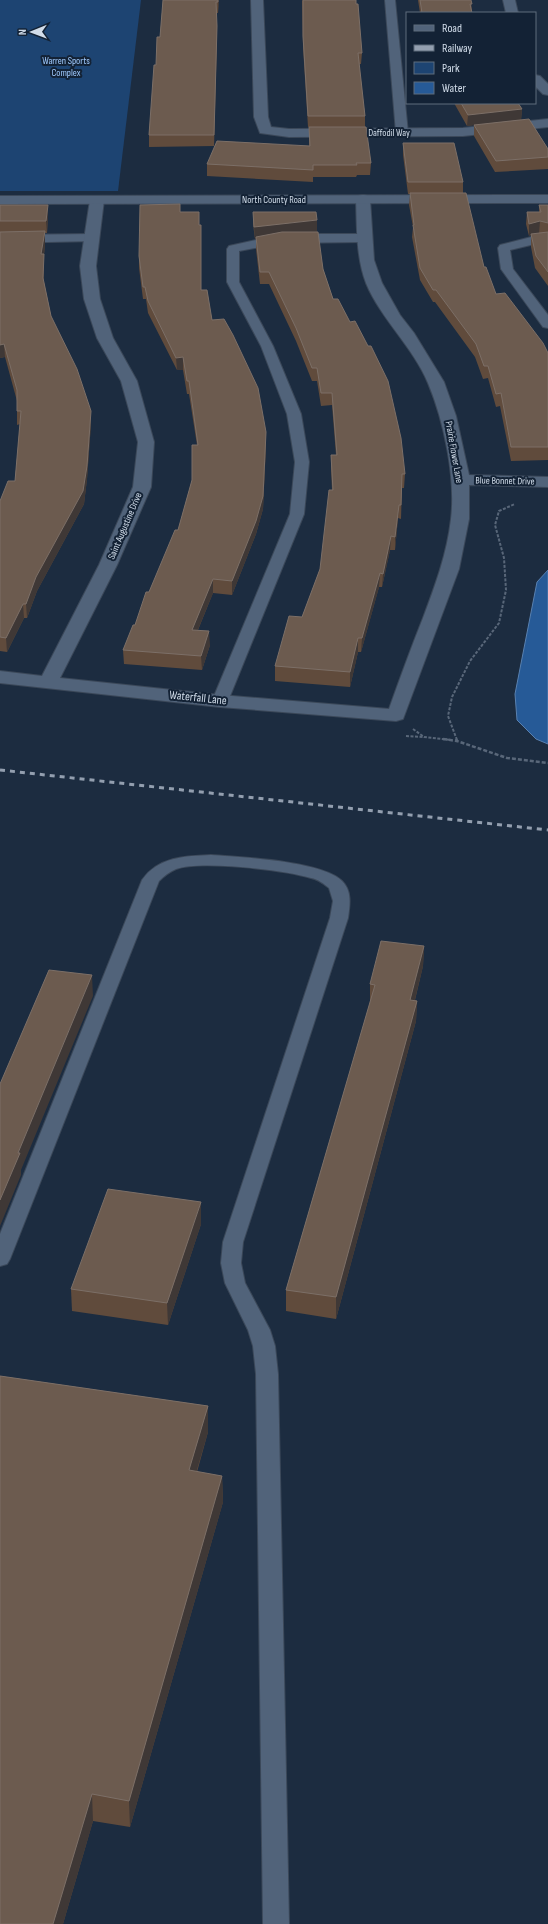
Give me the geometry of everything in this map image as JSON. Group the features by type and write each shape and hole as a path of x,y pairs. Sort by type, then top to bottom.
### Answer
{"street":[{"name":"Daffodil Way","path":"257,0 261,117 265,130 289,133 462,132 548,123"},
{"path":"509,0 512,12"},
{"path":"536,80 548,92"},
{"name":"Prairie Flower Lane","path":"362,199 367,260 374,283 393,317 406,333 436,382 448,416 461,480 460,519 450,569 396,715"},
{"name":"North County Road","path":"0,200 548,199"},
{"name":"Saint Augustine Drive","path":"48,682 108,565 142,487 146,442 128,381 105,338 92,300 88,266 97,200"},
{"name":"Blue Bonnet Drive","path":"461,480 548,482"},
{"name":"Waterfall Lane","path":"0,677 220,701 396,715"}],"lane":[{"path":"390,0 402,133"},
{"path":"0,239 92,238"},
{"path":"220,701 297,514 302,462 294,414 267,346 233,282 233,249 251,243 279,239 365,238"},
{"path":"548,239 504,248 507,269 548,324"},
{"path":"0,1259 151,880 159,870 174,863 207,859 315,873 330,878 338,887 343,900 339,918 233,1242 231,1263 235,1283 259,1330 264,1346 267,1374 276,1924"}],"path":[{"path":"457,741 448,716 452,697 470,661 499,623 506,590 504,558 495,525 499,511 516,504"},
{"path":"396,715 424,737 457,741 507,758 548,763"}],"green space":[{"name":"Warren Sports Complex","path":"0,0 141,0 118,191 0,191"}],"water":[{"path":"548,570 548,744 536,739 517,720 515,694 537,582"}],"building":[{"path":"163,0 218,0 218,2 216,2 217,26 214,135 149,135 154,65 156,65 157,37 160,37"},
{"path":"303,0 356,0 356,4 358,4 362,53 358,53 365,116 308,116 303,36"},
{"path":"420,0 471,0 472,4 470,4 472,12 422,12"},
{"path":"462,104 519,104 522,109 468,115"},
{"path":"529,119 548,149 548,157 496,161 474,125"},
{"path":"309,127 366,127 371,163 356,163 357,165 313,165 313,170 207,164 217,141 310,146"},
{"path":"403,143 454,143 463,182 408,182"},
{"path":"410,193 466,193 484,267 486,267 496,294 505,293 543,343 548,353 548,447 511,447 501,393 496,394 488,366 484,366 476,344 436,290 433,290 420,268 413,225"},
{"path":"180,204 180,212 199,212 199,225 201,225 201,290 207,290 212,320 224,319 258,388 266,432 263,496 256,521 232,581 213,579 192,630 209,631 201,656 123,650 133,625 135,625 146,592 149,592 175,530 178,530 192,480 192,445 198,445 189,381 187,381 183,357 176,358 148,301 145,287 143,287 139,256 140,205"},
{"path":"0,205 48,205 46,221 0,221"},
{"path":"539,205 548,205 548,223 540,221 529,224 527,212 541,212"},
{"path":"253,212 316,212 317,220 254,227"},
{"path":"45,231 41,254 44,254 43,278 51,316 77,369 91,411 87,466 83,491 36,577 26,604 23,604 6,638 0,637 0,501 8,481 15,481 21,411 17,411 17,390 4,344 0,345 0,232"},
{"path":"282,232 318,232 323,269 333,299 338,299 350,322 355,321 368,346 371,346 388,381 401,438 405,474 402,474 401,505 399,505 395,537 391,536 383,574 380,573 362,638 358,638 350,672 275,666 289,616 302,617 320,569 329,490 333,490 331,455 337,455 332,393 321,393 317,368 312,368 296,328 269,272 260,272 256,237"},
{"path":"548,232 548,272 536,256 531,234"},
{"path":"381,941 424,946 410,1000 417,1001 336,1297 286,1290 375,985 370,984"},
{"path":"49,970 92,975 0,1200 0,1084"},
{"path":"108,1189 201,1202 167,1303 71,1289"},
{"path":"0,1376 208,1406 189,1470 222,1476 129,1801 92,1794 53,1924 0,1924"}],"railway":[{"path":"0,770 548,830"}]}
